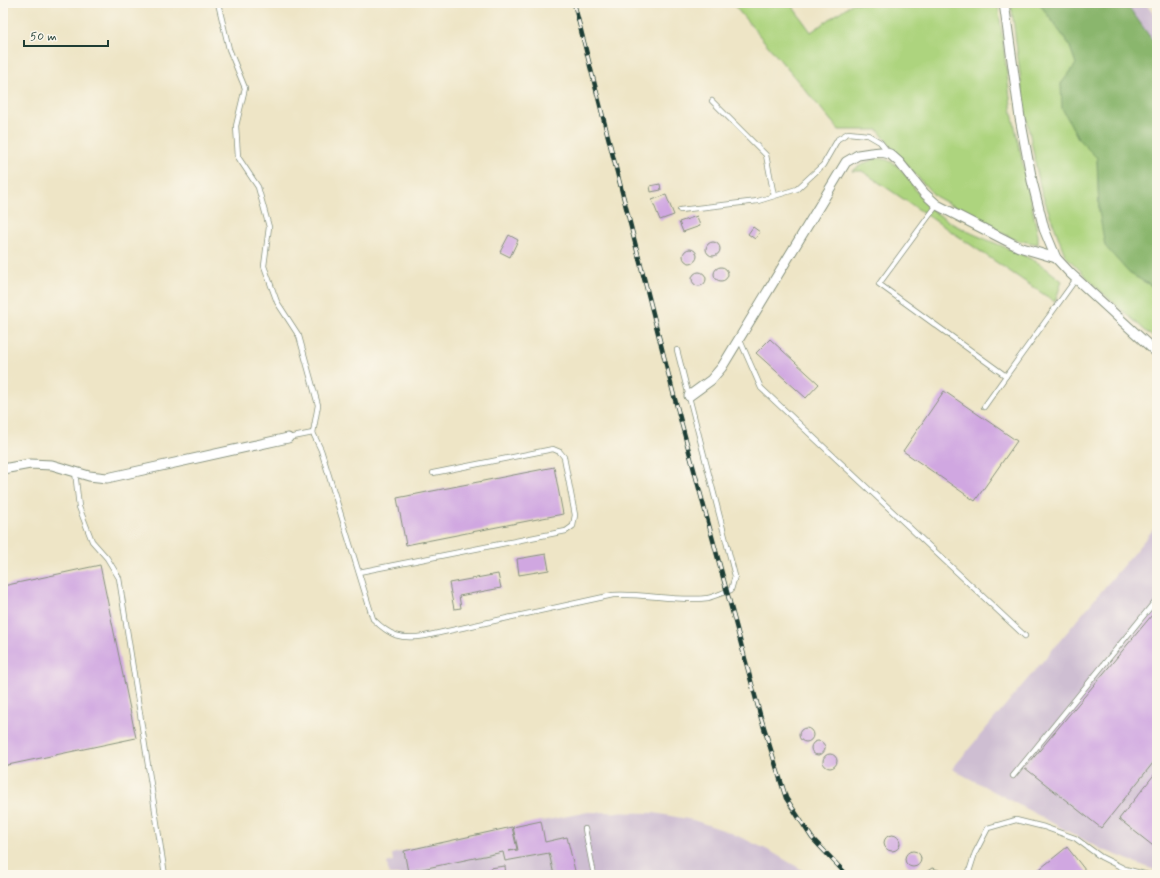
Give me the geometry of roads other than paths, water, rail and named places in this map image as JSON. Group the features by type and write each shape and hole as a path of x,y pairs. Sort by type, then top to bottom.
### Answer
{"street":[{"path":"1004,3 1020,118 1032,181 1044,229 1056,258 1076,279 1157,353"},
{"path":"689,396 711,380 722,367 846,162 858,155 881,152 890,154 899,162 924,193 937,205 1018,247 1056,258"},
{"path":"3,469 30,464 52,464 89,476 106,478 288,438"}],"lane":[{"path":"218,3 229,49 244,88 236,126 238,158 258,187 269,227 264,266 277,302 299,336 302,344 318,405 313,433 321,450 373,619 385,631 396,636 410,638 613,595 629,594 654,598 709,598 731,590 735,576 677,350"},
{"path":"712,101 766,155 774,196"},
{"path":"680,210 758,201 797,189 823,165 838,139 848,133 868,135 880,142 890,154"},
{"path":"937,205 879,284 1006,376"},
{"path":"984,407 1076,279"},
{"path":"739,338 761,388 1025,636"},
{"path":"288,438 313,433"},
{"path":"359,572 566,531 573,526 576,515 564,457 560,452 553,450 432,473"},
{"path":"75,471 79,507 92,541 108,558 119,578 165,875"},
{"path":"1013,776 1157,600"},
{"path":"968,875 975,854 988,828 1016,820 1075,838 1101,857 1125,869 1148,875"},
{"path":"585,829 594,875"}],"railway":[{"path":"574,3 673,392 761,718 786,798 812,838 847,875"}]}
